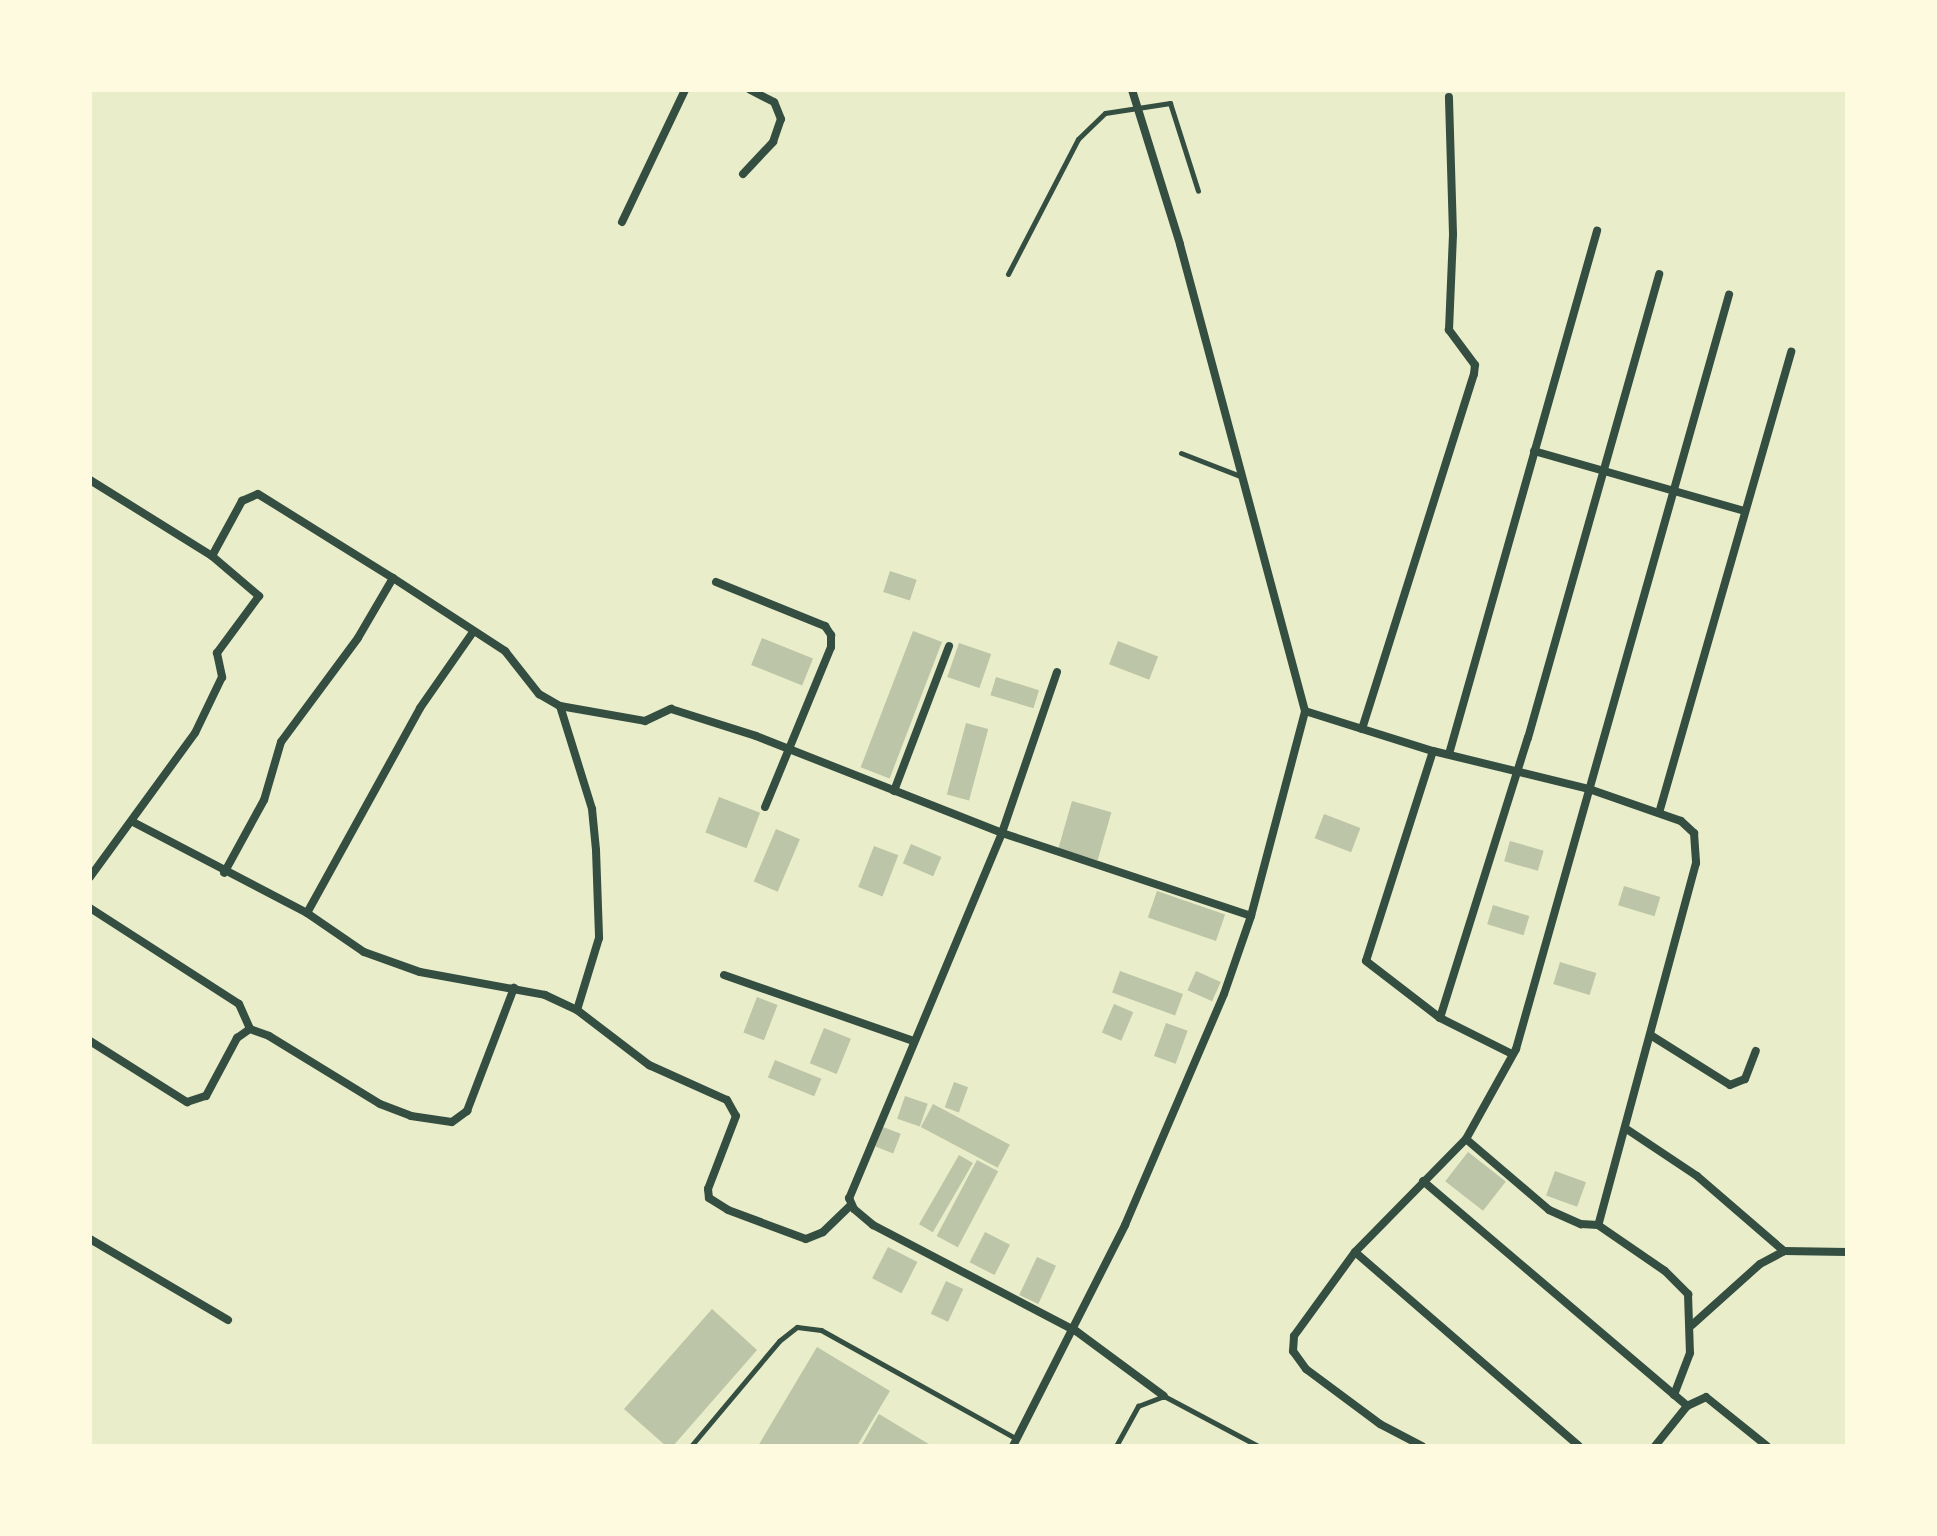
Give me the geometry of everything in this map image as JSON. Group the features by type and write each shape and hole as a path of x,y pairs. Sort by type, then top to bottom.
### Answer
{"street":[{"path":"622,222 685,90"},
{"path":"743,174 773,142 781,119 774,102 750,90"},
{"path":"1015,1443 1076,1331 1219,1007 1251,916 1305,711 1180,244 1132,90"},
{"path":"1362,729 1475,365 1449,330 1453,234 1449,97"},
{"path":"1449,754 1597,231"},
{"path":"1440,1018 1517,771 1659,274"},
{"path":"1422,1446 1330,1389 1293,1351 1294,1336 1310,1309 1355,1252 1466,1139 1512,1054 1729,295"},
{"path":"1659,813 1791,352"},
{"path":"1534,451 1672,493 1744,511"},
{"path":"90,480 212,556 256,592 259,602 217,653 219,686 195,733 90,877"},
{"path":"212,556 242,501 258,494 505,651 539,694 560,706 645,721 671,709 787,748 1002,833 1251,916"},
{"path":"224,873 264,800 281,742 358,638 393,578"},
{"path":"716,582 825,626 831,635 831,647 765,807"},
{"path":"307,913 420,708 473,632"},
{"path":"894,791 949,646"},
{"path":"133,822 224,873 307,913 343,940 390,962 514,988 577,1010 649,1065 733,1105 736,1116 708,1189 715,1202 806,1239 823,1232 851,1205 866,1152 1002,833 1057,672"},
{"path":"560,706 592,809 596,850 596,959 577,1010"},
{"path":"1305,711 1433,751 1589,789 1659,813 1694,833 1696,863 1652,1036 1598,1225"},
{"path":"1433,751 1366,964 1440,1018 1512,1054"},
{"path":"90,908 239,1004 250,1029 380,1104 411,1116 452,1122 467,1111 514,988"},
{"path":"724,975 914,1041"},
{"path":"90,1041 187,1102 206,1096 237,1038 250,1029"},
{"path":"1652,1036 1730,1085 1745,1079 1756,1051"},
{"path":"1625,1128 1697,1176 1784,1251"},
{"path":"1466,1139 1549,1210 1581,1224 1598,1225 1665,1271 1688,1294 1692,1325 1690,1353 1674,1395"},
{"path":"1423,1181 1687,1406"},
{"path":"851,1205 873,1225 1076,1331 1164,1396"},
{"path":"90,1239 228,1320"},
{"path":"1692,1325 1760,1264 1784,1251 1847,1252"},
{"path":"1355,1252 1579,1446"},
{"path":"1655,1446 1698,1397 1714,1400 1767,1446"}],"lane":[{"path":"1008,274 1086,126 1105,113 1165,101 1173,107 1198,191"},
{"path":"1181,453 1240,476"},
{"path":"691,1446 779,1341 797,1327 811,1327 1015,1443"},
{"path":"1116,1446 1138,1406 1164,1396 1258,1446"}],"building":[{"path":"890,571 917,580 910,601 883,592"},
{"path":"913,631 942,642 890,778 861,767"},
{"path":"762,638 813,659 802,685 751,665"},
{"path":"1118,641 1158,656 1149,680 1109,664"},
{"path":"959,643 991,654 979,688 947,677"},
{"path":"996,677 1039,690 1033,708 990,695"},
{"path":"966,723 988,729 969,800 947,794"},
{"path":"719,797 760,813 746,848 705,832"},
{"path":"1072,801 1111,812 1098,860 1058,849"},
{"path":"1324,814 1360,828 1351,852 1315,838"},
{"path":"776,829 800,839 778,892 754,881"},
{"path":"1510,841 1544,851 1538,871 1504,861"},
{"path":"911,844 941,857 933,876 903,863"},
{"path":"874,846 898,855 883,896 858,887"},
{"path":"1624,886 1660,897 1654,916 1618,905"},
{"path":"1157,891 1225,914 1216,941 1148,917"},
{"path":"1493,905 1529,916 1523,935 1487,924"},
{"path":"1560,962 1596,973 1590,995 1553,984"},
{"path":"1120,971 1183,994 1175,1016 1112,993"},
{"path":"1196,971 1221,982 1212,1001 1187,990"},
{"path":"757,997 778,1005 764,1040 743,1032"},
{"path":"1114,1004 1133,1012 1121,1041 1102,1033"},
{"path":"1166,1023 1188,1031 1176,1064 1154,1056"},
{"path":"824,1028 851,1039 837,1074 810,1063"},
{"path":"775,1060 821,1079 814,1096 768,1078"},
{"path":"954,1082 968,1087 959,1113 945,1107"},
{"path":"905,1096 928,1104 920,1127 897,1119"},
{"path":"933,1104 1010,1145 998,1168 921,1127"},
{"path":"883,1127 901,1134 893,1153 875,1147"},
{"path":"1468,1152 1506,1182 1483,1211 1445,1181"},
{"path":"959,1155 973,1163 933,1232 919,1224"},
{"path":"977,1160 998,1171 958,1247 937,1236"},
{"path":"1555,1171 1586,1182 1577,1207 1546,1195"},
{"path":"985,1232 1010,1245 995,1275 970,1262"},
{"path":"888,1247 917,1262 902,1293 872,1278"},
{"path":"1037,1257 1056,1266 1038,1304 1019,1295"},
{"path":"946,1281 963,1289 948,1322 931,1314"},
{"path":"712,1309 757,1350 673,1446 666,1446 624,1409"},
{"path":"817,1347 890,1391 857,1446 758,1446"},
{"path":"879,1414 932,1446 861,1446"}]}
